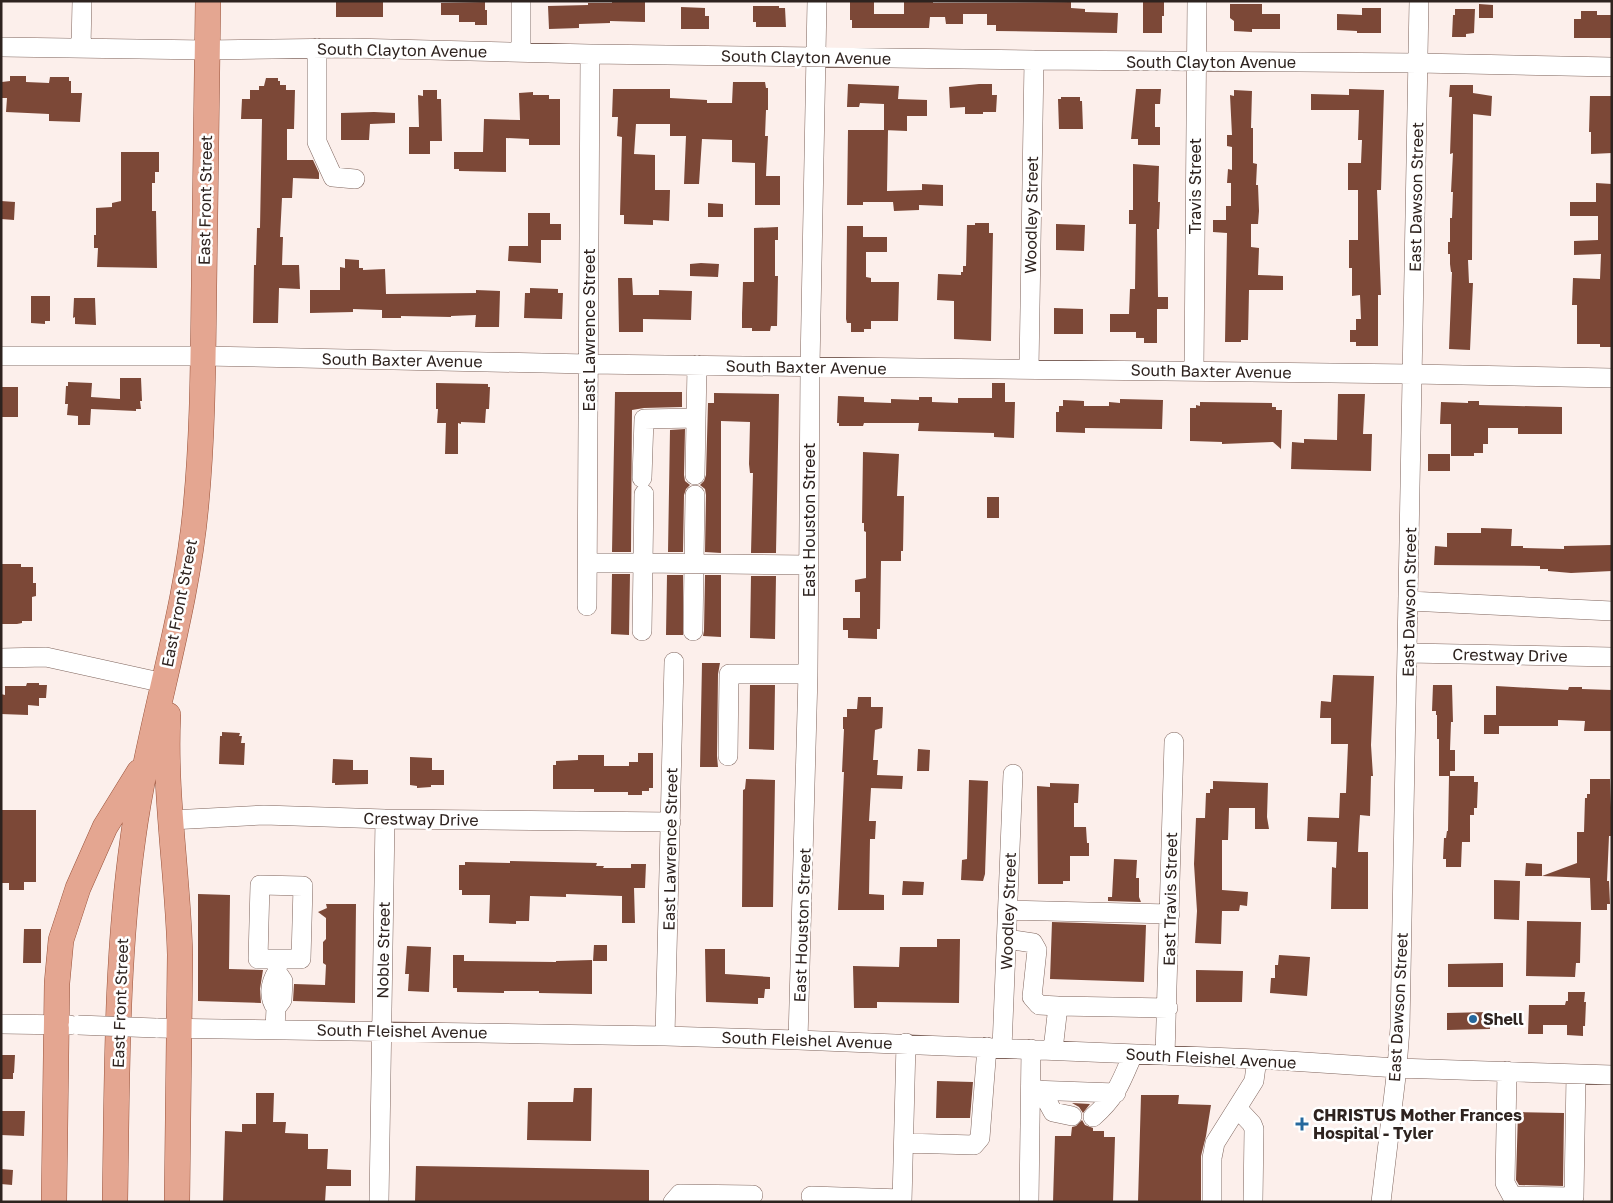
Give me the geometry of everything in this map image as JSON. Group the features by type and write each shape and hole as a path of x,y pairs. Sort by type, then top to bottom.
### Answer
{"main road":[{"name":"East Front Street","path":"115,1202 122,942 133,837 145,762 188,573 195,521 204,356 208,1"},
{"path":"172,650 166,767 179,916 168,1028 177,1202"},
{"path":"54,1202 68,1025 58,962 61,940 78,888 105,827 145,762"}],"street":[{"path":"81,48 82,1"},
{"path":"521,1 521,52"},
{"name":"East Houston Street","path":"798,1040 808,674 810,367 817,1"},
{"name":"Travis Street","path":"1194,371 1197,1"},
{"name":"East Dawson Street","path":"1381,1202 1400,1028 1419,1"},
{"name":"South Clayton Avenue","path":"1,48 207,50 317,48 590,54 1612,67"},
{"path":"317,48 317,142 332,177 355,180"},
{"name":"East Lawrence Street","path":"587,606 590,54"},
{"name":"Woodley Street","path":"1029,369 1034,60"},
{"name":"South Baxter Avenue","path":"1,356 204,356 588,364 1612,378"},
{"path":"695,475 698,365"},
{"path":"642,631 644,418 696,418"},
{"path":"693,631 695,495"},
{"path":"588,563 809,565"},
{"path":"1409,601 1612,611"},
{"name":"Crestway Drive","path":"1408,653 1612,657"},
{"path":"1,658 54,659 164,683"},
{"name":"East Lawrence Street","path":"665,1036 674,662"},
{"path":"728,756 729,674 808,674"},
{"name":"East Travis Street","path":"1165,1056 1168,1008 1174,742"},
{"name":"Woodley Street","path":"904,1143 974,1144 980,1138 994,1047 1007,939 1013,774"},
{"name":"Crestway Drive","path":"171,820 264,815 385,819 671,822"},
{"name":"Noble Street","path":"379,1202 385,819"},
{"path":"1008,910 1170,914"},
{"path":"1007,939 1033,943 1037,950 1032,997 1039,1004 1168,1008"},
{"path":"275,1029 276,1008 282,1000 283,981 277,966"},
{"path":"1054,1050 1058,1006"},
{"name":"South Fleishel Avenue","path":"1,1024 665,1036 906,1043 1257,1059 1397,1068 1612,1075"},
{"path":"811,1196 902,1200 906,1043"},
{"path":"1029,1202 1036,1090 1030,1049"},
{"path":"1093,1117 1105,1107 1116,1093 1133,1054"},
{"path":"1212,1202 1213,1150 1218,1137 1238,1109 1254,1081 1257,1059"},
{"path":"1507,1072 1505,1183 1512,1196 1573,1200 1576,1074"},
{"path":"1036,1090 1116,1093"},
{"path":"1036,1090 1053,1112 1072,1116"},
{"path":"1238,1109 1252,1124 1254,1129 1253,1202"},
{"path":"673,1202 680,1194 752,1195"}],"building":[{"path":"336,1 383,1 383,17 336,17"},
{"path":"612,1 645,1 645,22 610,21 610,23 579,24 579,28 549,29 548,6 588,5 588,3 612,3"},
{"path":"850,1 874,1 874,14 904,14 904,1 933,1 933,3 1071,2 1071,8 1085,9 1085,12 1118,13 1117,33 996,31 996,25 987,25 987,14 963,14 963,24 946,24 945,17 930,17 929,28 852,28"},
{"path":"1143,1 1164,1 1162,33 1143,33"},
{"path":"485,2 487,25 475,25 475,22 459,22 459,15 441,15 441,3"},
{"path":"1230,4 1262,4 1262,14 1280,14 1280,29 1252,29 1252,32 1234,31 1234,21 1230,18"},
{"path":"1479,4 1493,5 1493,18 1479,18"},
{"path":"753,6 779,6 779,8 785,8 786,27 756,27 756,22 753,22"},
{"path":"681,7 705,8 705,16 709,16 709,29 681,29"},
{"path":"1362,8 1381,8 1381,33 1357,33 1357,31 1337,30 1337,14 1362,15"},
{"path":"1455,9 1475,9 1474,33 1466,34 1466,37 1452,37"},
{"path":"1581,11 1597,11 1597,15 1612,15 1612,38 1574,38 1574,19 1581,19"},
{"path":"10,76 26,76 26,82 49,83 50,77 69,77 71,93 82,93 80,122 49,121 49,114 6,112 7,98 2,98 2,82 10,81"},
{"path":"266,78 278,78 280,85 286,85 286,90 295,90 294,129 287,129 287,160 313,160 319,173 319,179 293,178 292,198 282,198 280,237 283,237 282,265 299,265 300,289 279,288 278,323 253,323 254,265 256,265 257,228 260,228 262,119 241,119 242,99 250,99 250,90 259,90 259,86 264,86"},
{"path":"733,82 765,82 766,88 768,88 765,136 768,136 766,176 780,176 780,205 755,205 755,163 732,162 732,140 702,139 699,184 684,184 686,136 670,136 670,124 636,124 634,154 655,155 655,190 670,190 669,221 653,220 653,225 624,224 624,215 620,215 622,137 617,136 618,117 612,117 613,89 670,89 670,98 707,100 707,103 732,103"},
{"path":"848,84 899,86 898,99 927,100 927,116 907,116 907,131 884,130 884,104 860,103 859,107 847,107"},
{"path":"992,84 992,95 997,95 996,112 965,114 965,107 950,108 949,87"},
{"path":"1450,85 1473,85 1473,93 1492,96 1491,116 1473,114 1472,260 1468,260 1469,283 1473,283 1470,350 1449,349 1452,272 1450,254 1448,254 1448,242 1450,242 1453,192 1451,192 1453,153 1450,154 1452,97 1449,97"},
{"path":"1136,89 1161,89 1160,104 1155,104 1155,127 1160,127 1160,145 1138,145 1138,139 1131,139"},
{"path":"1349,89 1384,90 1381,190 1377,190 1381,295 1378,295 1378,346 1356,346 1356,342 1350,342 1350,330 1356,330 1356,319 1361,319 1360,295 1352,296 1352,268 1349,268 1349,240 1358,240 1358,190 1348,190 1348,163 1361,163 1362,140 1358,140 1359,110 1311,110 1311,94 1349,95"},
{"path":"423,90 437,90 437,99 441,99 442,141 430,141 430,154 409,154 409,127 419,127 418,95 423,96"},
{"path":"1234,90 1252,91 1251,128 1253,128 1253,163 1257,164 1256,185 1258,185 1259,211 1258,224 1251,224 1251,247 1259,248 1258,275 1283,276 1283,290 1249,290 1248,340 1225,342 1227,233 1213,232 1213,220 1226,220 1226,206 1231,206 1231,183 1227,183 1228,169 1232,170 1232,147 1227,146 1227,135 1232,135 1230,95 1234,96"},
{"path":"533,92 533,95 549,95 549,99 560,99 560,145 529,145 529,139 506,138 506,172 459,171 459,169 454,169 454,152 483,152 484,119 520,120 519,93"},
{"path":"1590,96 1612,96 1612,153 1591,154 1591,132 1589,132"},
{"path":"1061,97 1080,97 1080,101 1082,101 1083,129 1059,129 1058,99 1061,99"},
{"path":"341,113 395,113 395,123 370,124 369,140 341,140"},
{"path":"848,130 888,130 887,191 922,190 922,184 943,185 943,206 919,205 919,210 894,211 893,202 863,202 863,205 847,205"},
{"path":"121,152 159,152 159,172 155,172 155,183 152,183 152,211 156,211 157,268 97,267 98,248 94,248 96,208 112,207 112,203 121,201"},
{"path":"1133,164 1159,166 1158,202 1160,202 1159,229 1157,229 1158,297 1168,297 1168,309 1157,309 1157,343 1144,343 1144,338 1136,338 1136,332 1110,332 1110,314 1129,314 1130,289 1135,289 1136,224 1129,224 1129,210 1133,210"},
{"path":"1596,183 1612,184 1612,347 1600,347 1600,344 1577,344 1577,305 1572,305 1573,278 1600,279 1601,254 1574,255 1574,241 1598,240 1598,216 1570,216 1570,202 1596,202"},
{"path":"1,201 15,202 14,220 1,219"},
{"path":"708,203 723,204 723,217 708,217"},
{"path":"528,213 550,213 550,224 561,224 561,240 541,240 541,263 508,261 509,246 528,246"},
{"path":"975,223 989,223 989,233 993,233 991,341 954,339 954,301 937,300 938,274 961,275 963,266 966,266 967,225 975,225"},
{"path":"1056,224 1085,225 1084,251 1056,250"},
{"path":"847,226 863,226 863,237 887,237 887,252 866,252 866,277 871,278 871,282 899,282 898,321 871,321 871,329 864,329 864,332 851,332 851,323 847,323 846,319"},
{"path":"778,227 778,240 775,240 775,276 778,276 777,326 771,326 770,331 752,331 752,328 742,328 743,282 754,282 754,228"},
{"path":"345,259 359,260 359,268 363,268 363,270 385,269 386,294 476,293 476,290 500,291 499,327 475,327 476,315 382,318 382,310 353,309 353,312 310,313 310,290 340,290 340,267 345,268"},
{"path":"690,264 719,264 718,277 690,276"},
{"path":"618,278 632,278 633,295 659,295 659,290 692,291 691,320 643,319 643,332 619,332"},
{"path":"530,288 558,289 558,293 563,293 562,319 524,318 525,293 530,293"},
{"path":"31,296 50,296 50,321 45,321 45,324 31,323"},
{"path":"74,298 95,298 96,325 75,324 75,317 73,318"},
{"path":"1054,308 1083,309 1083,334 1054,334"},
{"path":"120,378 141,378 141,409 136,409 136,411 91,409 90,425 78,425 78,416 67,415 68,404 65,404 68,382 92,383 91,397 120,399"},
{"path":"436,383 488,384 488,387 490,387 489,409 486,409 485,423 458,423 458,454 445,454 446,423 437,423"},
{"path":"992,383 1005,383 1005,402 1015,402 1014,438 994,437 994,433 918,431 919,423 864,423 863,426 839,426 839,423 837,423 838,396 864,397 864,402 891,403 891,399 919,400 919,397 932,397 932,402 958,403 958,398 992,398"},
{"path":"1,387 18,387 18,417 1,417"},
{"path":"615,392 682,392 682,407 632,410 631,552 612,552"},
{"path":"714,393 779,394 776,553 751,553 753,473 750,473 749,464 750,422 721,421 721,553 705,552 706,495 705,489 700,485 706,475 708,403 714,403"},
{"path":"1338,394 1365,394 1363,434 1372,434 1371,471 1291,469 1292,442 1304,443 1304,439 1337,440"},
{"path":"1120,399 1163,400 1162,429 1085,428 1085,433 1056,432 1056,412 1059,412 1059,406 1063,406 1063,400 1084,401 1084,406 1109,406 1109,402 1120,403"},
{"path":"1468,401 1479,401 1479,405 1562,407 1562,434 1518,434 1518,428 1488,428 1488,444 1483,444 1483,453 1474,453 1474,456 1451,456 1451,424 1440,424 1441,402 1468,403"},
{"path":"1200,402 1272,403 1272,407 1276,407 1276,410 1282,410 1281,449 1273,442 1222,444 1222,442 1190,441 1190,408 1196,408 1196,405 1200,406"},
{"path":"685,429 684,475 685,481 690,485 684,495 683,552 668,552 670,430"},
{"path":"863,452 899,454 897,496 904,496 903,551 901,551 901,561 881,561 880,629 877,629 877,639 848,638 848,630 843,630 843,618 860,618 860,592 855,592 855,580 866,578 866,532 864,531 864,523 862,523"},
{"path":"1428,454 1450,454 1450,471 1428,471"},
{"path":"987,497 999,497 999,518 987,518"},
{"path":"1481,528 1512,529 1511,546 1523,546 1523,548 1564,549 1564,546 1612,545 1612,571 1571,573 1548,571 1548,569 1540,569 1540,566 1434,565 1435,546 1447,547 1447,533 1481,533"},
{"path":"1,564 21,564 21,567 33,567 33,583 36,583 36,596 32,597 32,621 22,621 22,623 17,624 1,624"},
{"path":"612,574 630,574 629,635 611,634"},
{"path":"667,575 683,575 683,635 666,635"},
{"path":"705,575 721,575 721,637 703,636"},
{"path":"751,576 776,576 775,639 750,638"},
{"path":"702,663 720,663 718,674 718,767 700,767"},
{"path":"1333,675 1374,676 1371,745 1373,776 1371,776 1370,816 1360,815 1358,852 1368,852 1368,909 1331,909 1332,867 1336,868 1337,842 1307,841 1308,817 1339,818 1340,793 1346,793 1348,744 1331,744 1331,718 1320,718 1321,701 1331,702"},
{"path":"27,683 47,685 46,698 39,698 39,706 28,705 28,715 1,714 1,694 5,695 5,686 26,686"},
{"path":"750,685 775,685 774,750 749,749"},
{"path":"1433,685 1452,685 1453,722 1451,722 1450,750 1455,750 1455,771 1450,771 1450,776 1474,776 1474,782 1478,782 1477,808 1474,808 1474,815 1470,815 1470,842 1462,842 1461,867 1446,867 1446,859 1443,859 1444,838 1446,838 1448,831 1449,776 1439,776 1437,715 1436,711 1432,711"},
{"path":"1496,686 1568,690 1569,687 1582,687 1582,689 1612,690 1612,731 1584,731 1585,721 1558,720 1558,726 1499,726 1499,734 1484,734 1484,715 1496,715"},
{"path":"858,697 871,697 871,707 883,707 882,728 875,730 873,760 878,760 877,775 903,776 902,789 871,788 869,821 876,821 875,839 870,839 869,894 884,895 884,910 838,910 844,772 842,772 843,717 847,717 847,709 857,709"},
{"path":"222,732 240,733 239,736 242,736 241,743 245,743 244,765 219,764 220,736 222,736"},
{"path":"918,749 930,750 929,771 917,771"},
{"path":"638,753 653,753 653,788 649,788 649,791 642,791 642,795 628,795 628,792 594,792 594,789 553,789 553,765 556,765 556,761 578,760 578,755 604,755 604,766 629,766 629,762 638,762"},
{"path":"410,757 432,758 432,770 444,770 444,785 417,788 417,786 410,785"},
{"path":"333,759 353,760 353,770 368,770 368,784 335,785 335,783 332,783"},
{"path":"746,779 775,780 773,907 742,907 743,790 745,789"},
{"path":"1590,779 1610,779 1612,836 1609,836 1607,881 1609,881 1610,904 1607,904 1607,910 1591,910 1590,878 1542,876 1577,863 1577,832 1584,832 1585,798 1587,798 1587,794 1590,794"},
{"path":"969,780 988,781 985,874 983,881 961,880 962,860 967,859"},
{"path":"1213,781 1268,783 1267,817 1269,829 1255,829 1255,808 1229,808 1228,840 1222,840 1222,890 1248,892 1247,906 1240,905 1239,911 1222,911 1221,944 1195,943 1197,911 1194,864 1196,818 1205,818 1206,793 1210,793 1210,789 1213,789"},
{"path":"1050,783 1079,784 1078,803 1074,803 1074,827 1086,827 1087,843 1089,843 1089,856 1070,856 1070,881 1063,881 1063,884 1038,884 1037,786 1050,787"},
{"path":"1,810 36,810 36,882 24,882 24,890 9,890 9,883 1,883"},
{"path":"1114,859 1137,860 1136,878 1139,878 1139,897 1141,902 1108,901 1108,897 1112,897"},
{"path":"510,861 597,863 596,866 604,866 603,868 631,868 631,864 646,864 645,888 634,888 635,923 622,923 622,896 566,894 566,897 530,896 529,921 516,921 516,924 489,923 490,895 462,895 462,890 459,890 459,865 465,865 465,862 510,863"},
{"path":"1526,863 1542,864 1542,876 1525,876"},
{"path":"1494,880 1520,881 1519,920 1494,919"},
{"path":"903,881 924,882 923,895 902,895"},
{"path":"198,894 230,895 229,969 263,970 260,989 261,1003 198,1001"},
{"path":"326,904 356,904 355,1003 293,1001 294,984 325,985 326,965 323,963 323,942 326,939 326,918 318,912 327,908"},
{"path":"1527,921 1581,922 1580,963 1576,963 1575,977 1526,976"},
{"path":"1052,922 1146,925 1144,982 1050,979"},
{"path":"24,929 41,929 41,963 23,963"},
{"path":"937,939 960,939 959,1003 877,1002 877,1008 854,1008 853,966 899,967 900,947 937,947"},
{"path":"594,945 607,945 607,961 593,961"},
{"path":"407,946 431,947 429,992 408,991 409,974 405,974"},
{"path":"705,949 725,949 725,974 770,977 770,989 765,989 764,998 758,998 758,1004 706,1002"},
{"path":"453,955 464,955 464,961 556,962 592,960 592,994 539,993 539,991 504,991 504,993 457,992 457,988 453,988"},
{"path":"1279,955 1310,957 1307,996 1270,993 1271,978 1275,978 1275,965 1278,965"},
{"path":"1503,963 1503,987 1448,987 1448,964"},
{"path":"1196,970 1243,971 1242,1002 1196,1002"},
{"path":"1568,992 1585,992 1585,1026 1583,1026 1583,1036 1567,1035 1567,1025 1543,1025 1543,1034 1528,1034 1529,1005 1565,1005 1566,1001 1568,1001"},
{"path":"1489,1012 1490,1029 1447,1030 1447,1013"},
{"path":"1,1055 15,1055 13,1079 1,1079"},
{"path":"937,1081 973,1082 970,1118 936,1118"},
{"path":"574,1088 592,1088 591,1141 527,1140 528,1102 573,1102"},
{"path":"256,1093 274,1093 273,1122 286,1122 285,1133 308,1134 308,1149 328,1149 327,1169 351,1170 351,1186 326,1186 325,1202 223,1202 225,1131 242,1132 242,1124 256,1124"},
{"path":"1141,1095 1179,1095 1178,1104 1211,1105 1201,1156 1201,1202 1138,1202"},
{"path":"1072,1103 1090,1104 1083,1113 1079,1107"},
{"path":"1,1111 25,1111 24,1136 1,1135"},
{"path":"1518,1112 1564,1113 1563,1186 1519,1185 1516,1180"},
{"path":"1082,1120 1085,1125 1093,1128 1093,1131 1104,1131 1104,1137 1115,1137 1113,1202 1053,1202 1055,1136 1071,1136 1072,1127"},
{"path":"416,1166 649,1170 649,1202 415,1202"},
{"path":"1,1169 13,1170 12,1185 1,1184"}],"place":[{"name":"Shell","path":"1473,1019"},
{"name":"CHRISTUS Mother Frances Hospital - Tyler","path":"1302,1124"}]}
